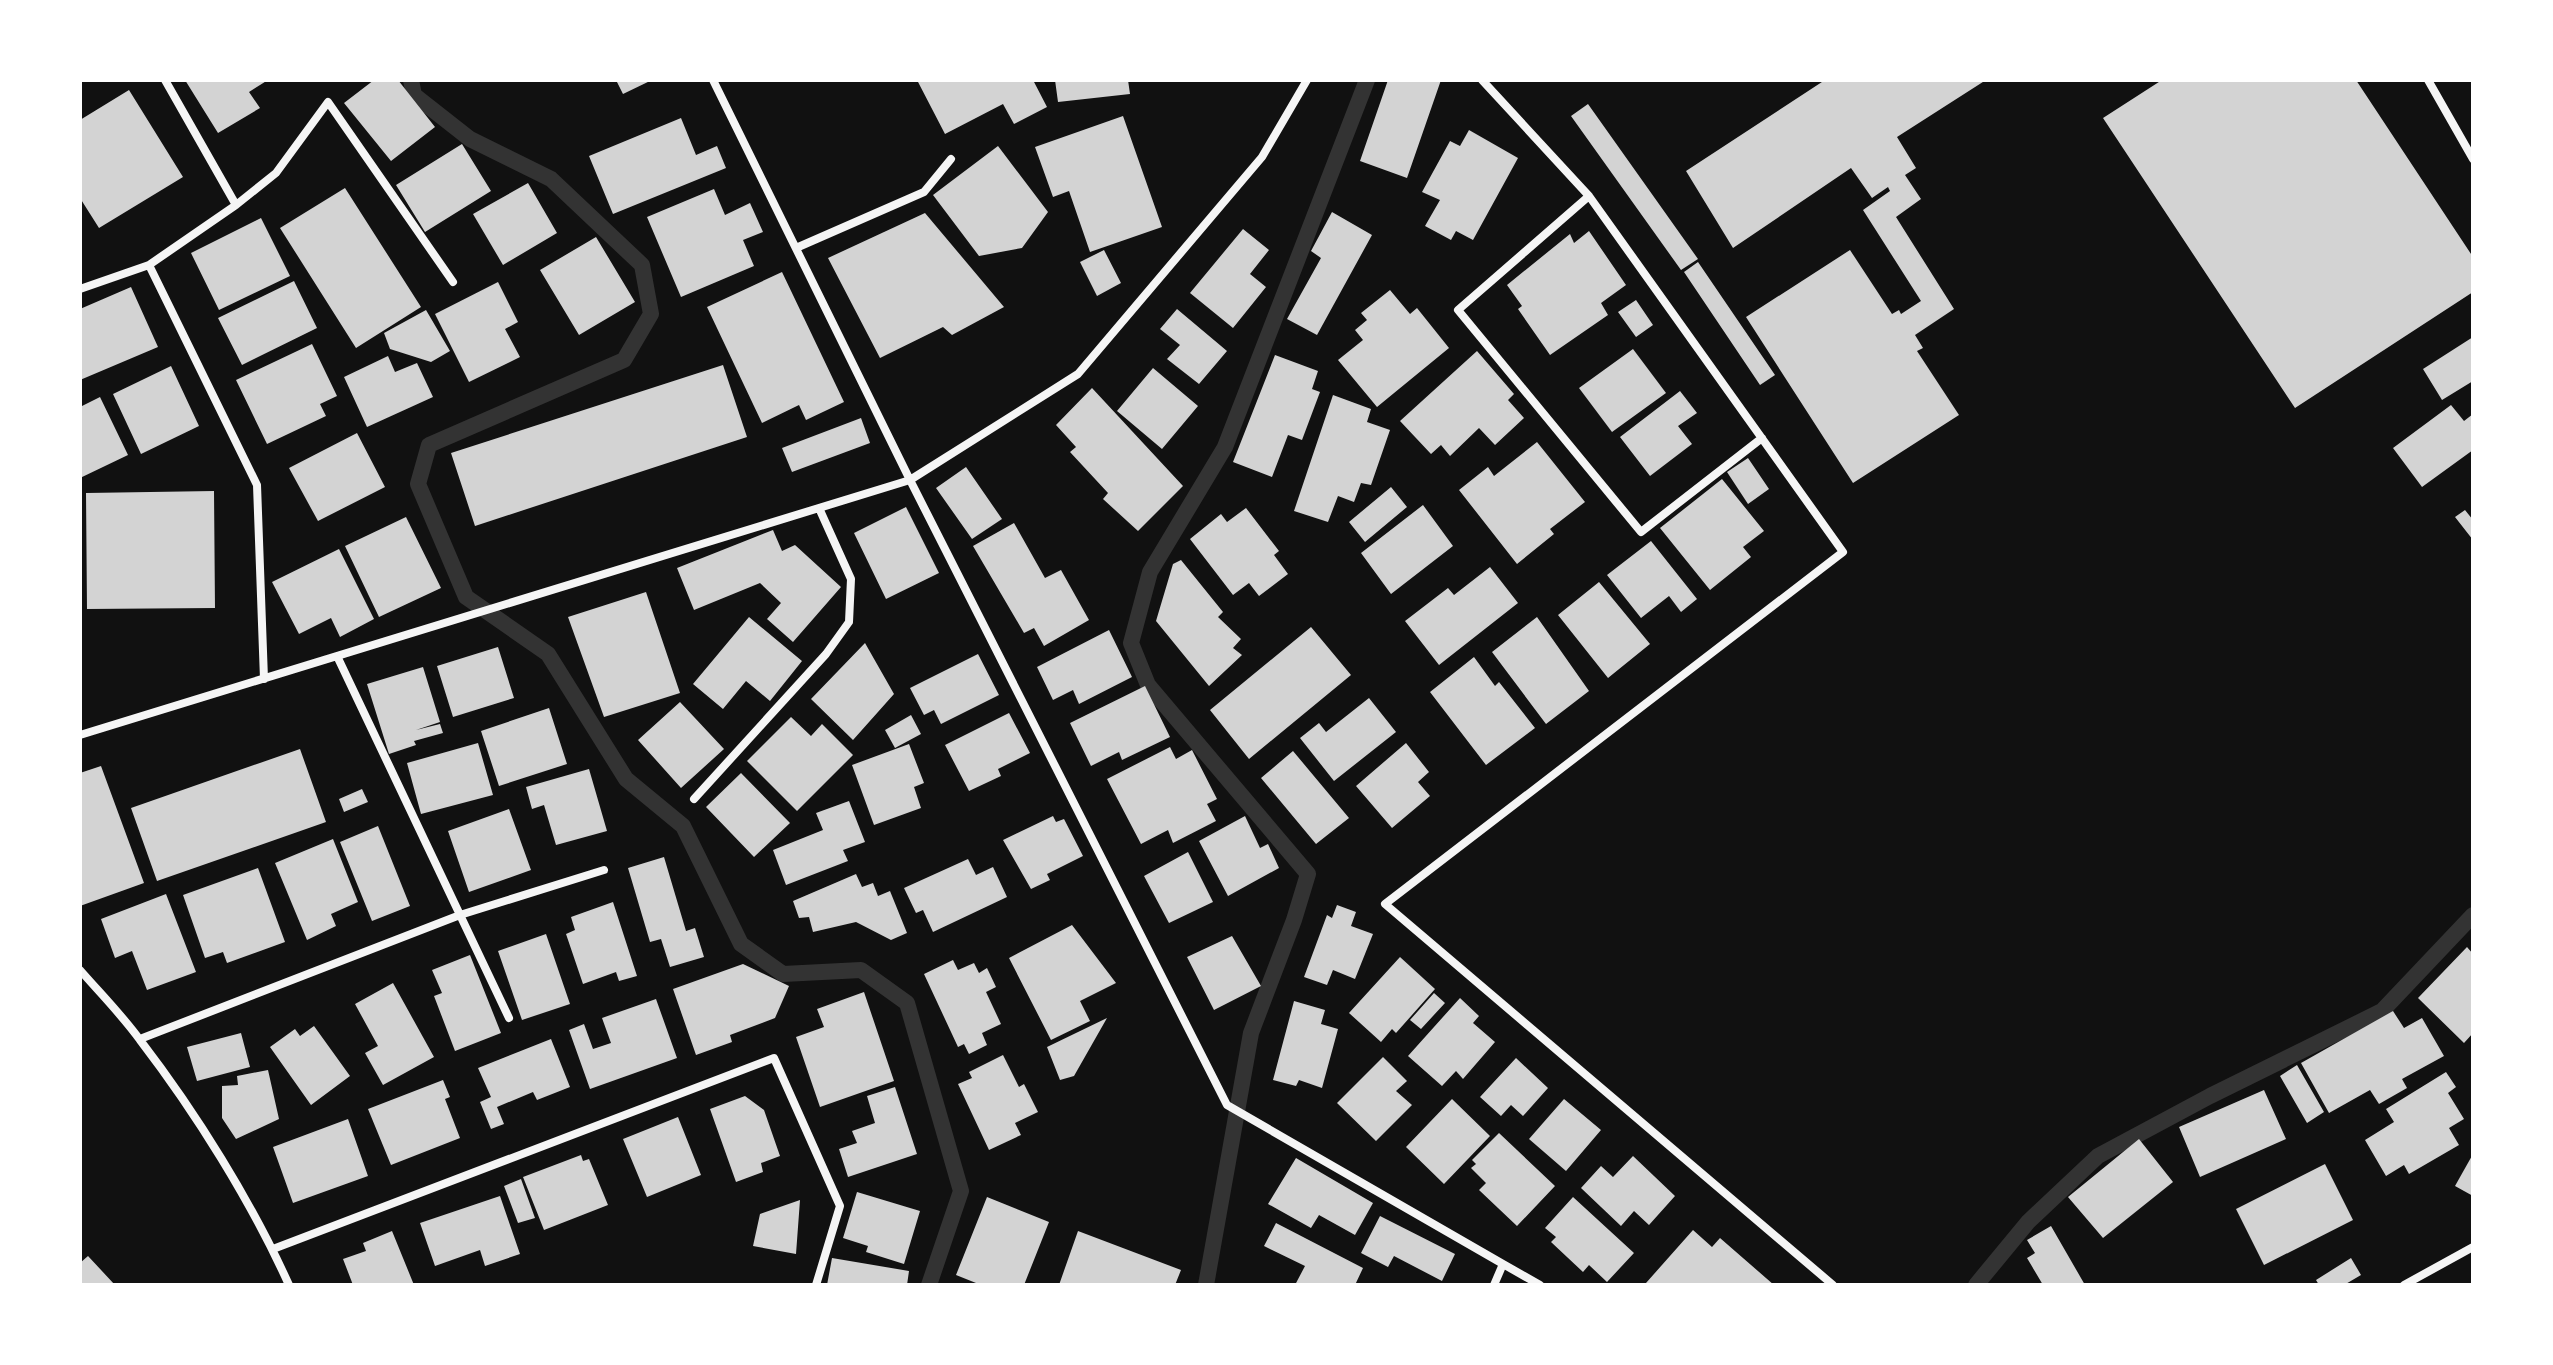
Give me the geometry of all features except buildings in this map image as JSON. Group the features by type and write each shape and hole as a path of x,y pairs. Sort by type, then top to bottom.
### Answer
{"street":[{"path":"165,80 236,205"},
{"path":"713,80 910,480 1227,1105 1540,1285"},
{"path":"80,735 910,480 1078,374 1262,157 1307,80"},
{"path":"1482,80 1589,196 1843,552 1385,904 1833,1285"},
{"path":"2428,80 2473,159"},
{"path":"80,289 149,265 236,205 276,173 328,102 453,282"},
{"path":"796,248 924,192 951,159"},
{"path":"1589,196 1458,310 1641,532 1762,438"},
{"path":"149,265 257,485 264,679"},
{"path":"694,799 826,654 849,622 851,579 819,508"},
{"path":"337,656 509,1018"},
{"path":"140,1039 460,915 604,870"},
{"path":"80,970 140,1039 224,1162 273,1249 289,1285"},
{"path":"273,1249 774,1058 840,1206 816,1285"},
{"path":"2404,1285 2473,1247"},
{"path":"1494,1285 1503,1264"}],"waterway":[{"path":"411,80 414,95 470,139 551,179 642,265 651,314 624,360 429,445 418,484 466,597 548,654 626,779 683,826 741,944 783,974 861,970 907,1003 961,1191 929,1285"},
{"path":"1206,1285 1251,1033 1308,874 1148,685 1131,643 1150,572 1225,447 1367,80"},
{"path":"1976,1285 2028,1222 2098,1156 2210,1096 2382,1011 2473,915"}]}
